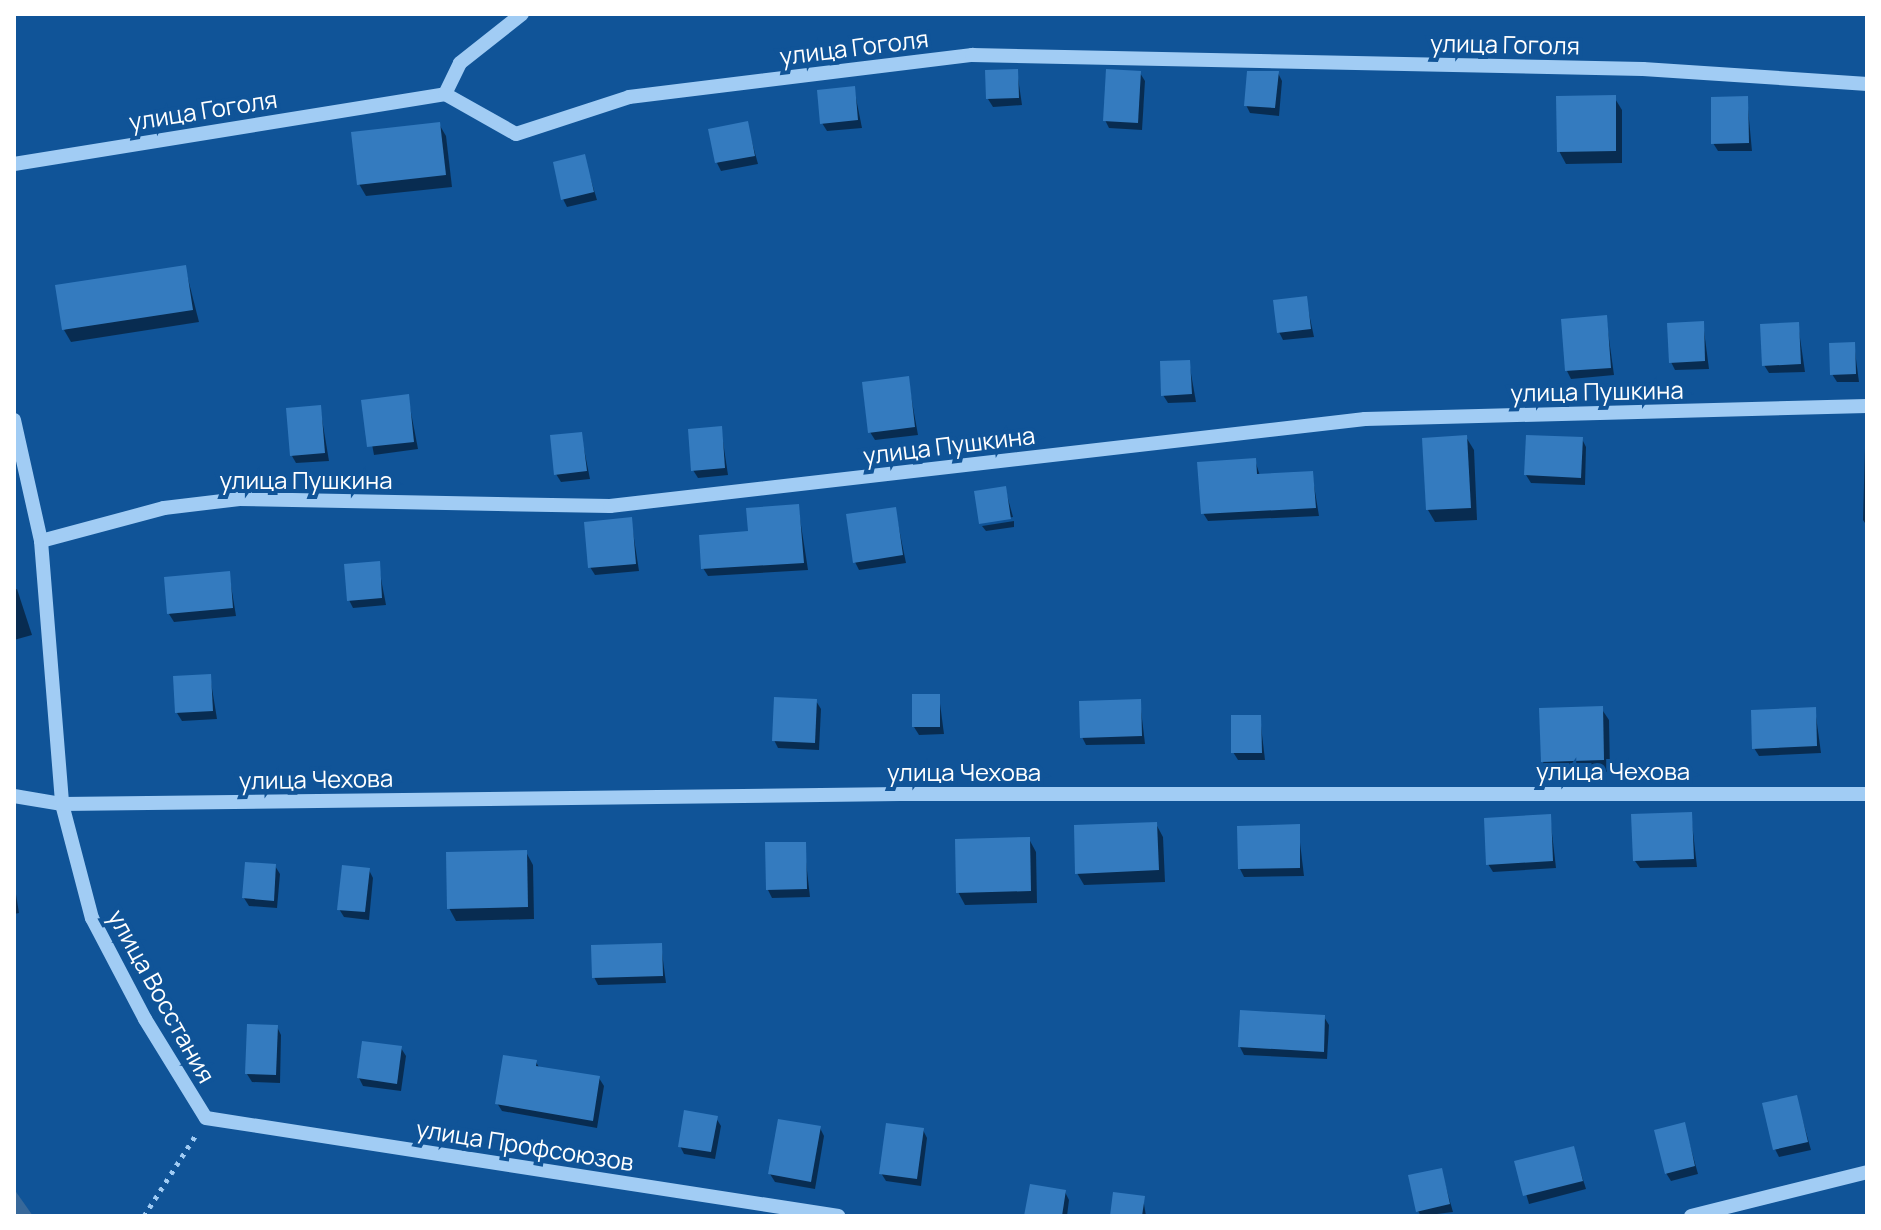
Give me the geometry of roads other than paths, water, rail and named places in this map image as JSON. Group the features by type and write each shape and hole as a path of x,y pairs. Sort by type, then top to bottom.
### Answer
{"street":[{"path":"445,94 460,63 522,14"},
{"name":"улица Гоголя","path":"14,164 445,94 516,134 629,97 972,55 1643,69 1867,84"},
{"name":"улица Пушкина","path":"41,541 164,508 239,499 610,506 1365,419 1867,406"},
{"name":"улица Восстания","path":"14,420 41,541 62,804 92,918 206,1118"},
{"name":"улица Чехова","path":"14,796 62,804 916,794 1867,794"},
{"name":"улица Профсоюзов","path":"206,1118 838,1216"},
{"path":"1691,1216 1867,1172"}],"water":[{"path":"14,1189 33,1216 14,1216"}]}
